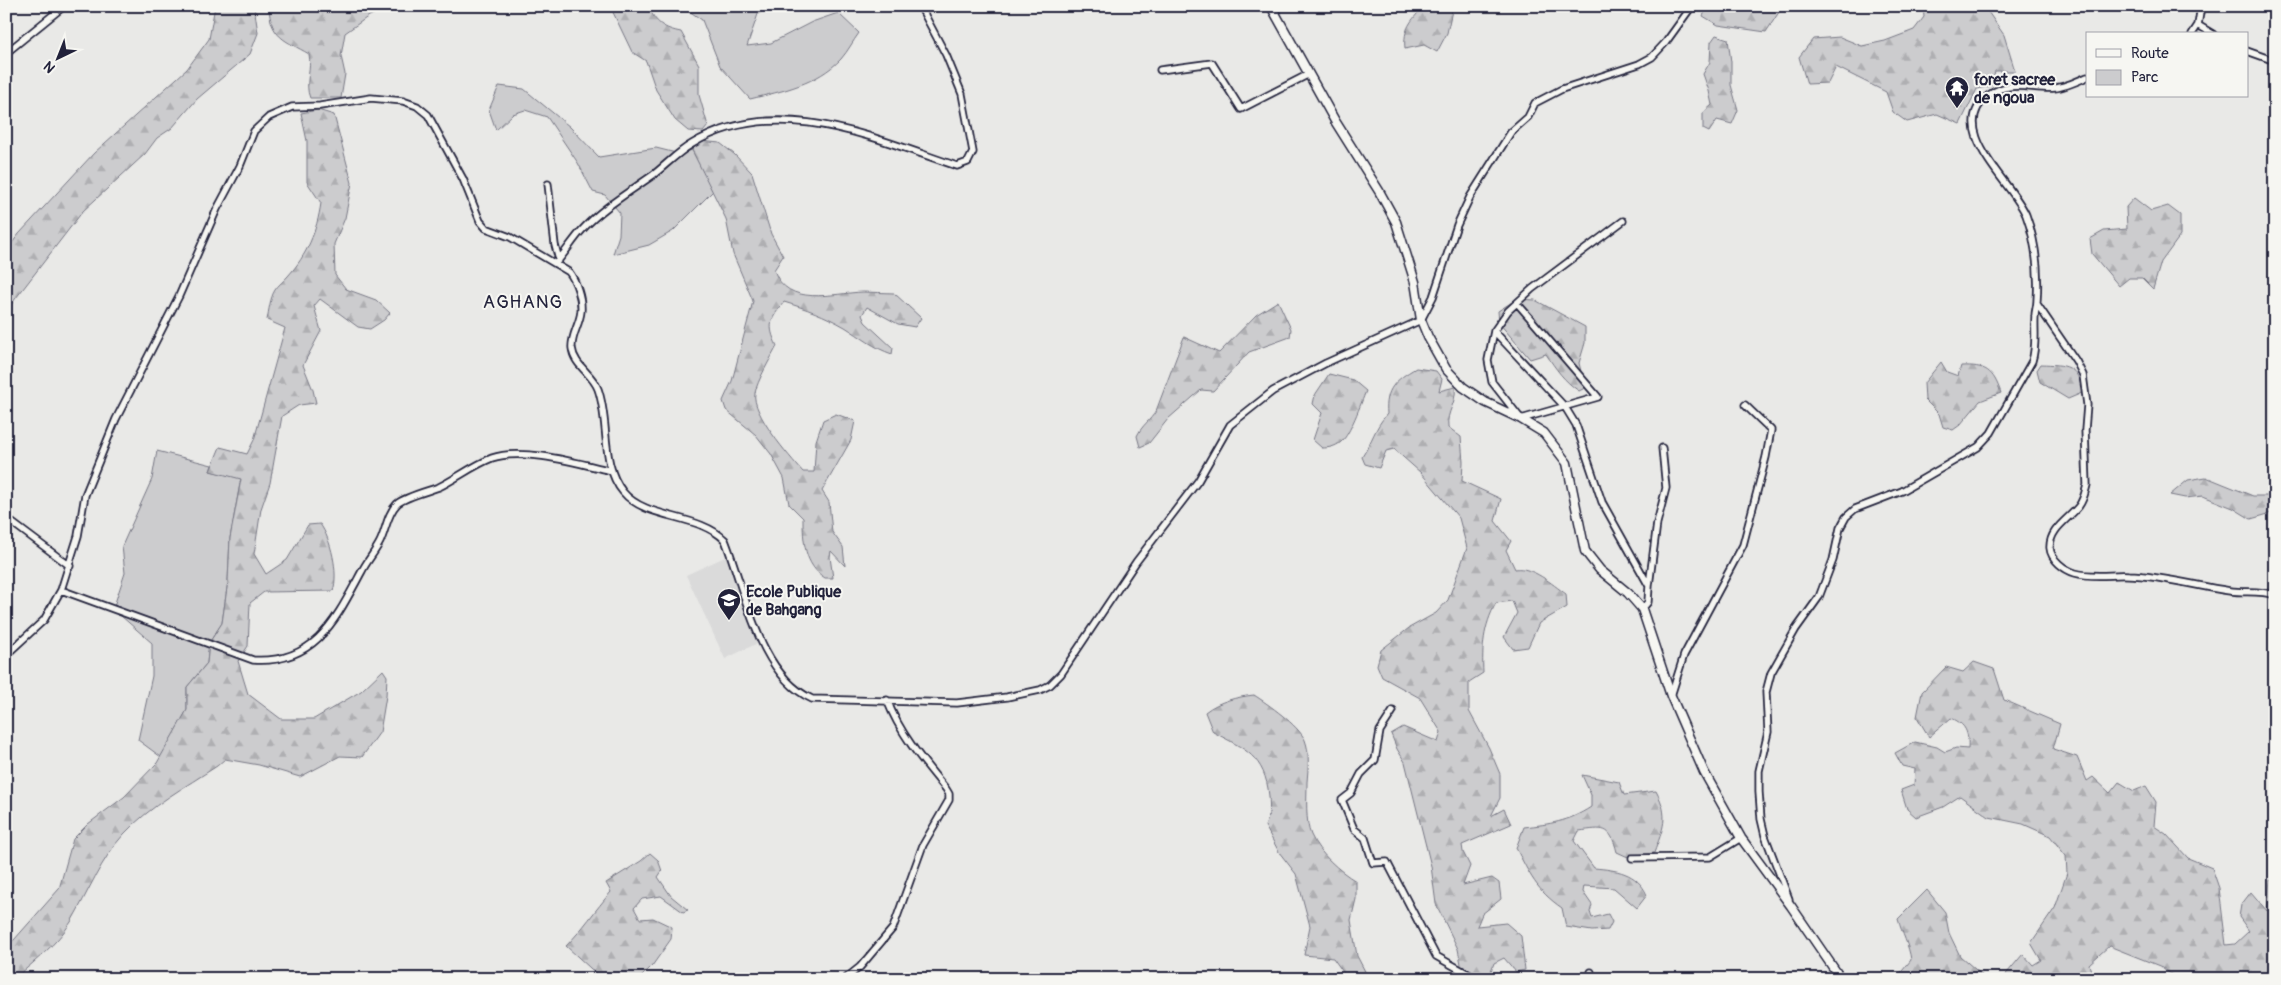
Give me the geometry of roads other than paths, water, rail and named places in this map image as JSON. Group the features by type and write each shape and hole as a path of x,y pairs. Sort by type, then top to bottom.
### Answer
{"main road":[{"path":"1271,6 1396,222 1415,282 1421,320 1446,369 1463,387 1485,402 1521,419 1544,433 1567,463 1585,551 1592,562 1628,593 1642,609 1671,696 1704,772 1741,838 1841,979"}],"street":[{"path":"6,53 64,6"},
{"path":"558,262 581,231 598,214 691,145 717,132 748,123 812,122 839,127 957,166 968,162 973,152 962,94 946,55 920,6"},
{"path":"6,655 44,620 61,590 70,566 85,495 116,419 178,296 217,209 240,166 254,131 268,117 292,107 320,106 371,98 403,101 417,106 428,115 463,179 480,220 486,228 510,237 558,262 569,272 575,280 581,311 574,331 572,348 576,361 592,377 598,389 612,471 617,484 635,503 700,524 719,534 725,540 747,607 767,653 790,685 800,694 812,699 957,703 1007,697 1040,690 1050,685 1062,674 1136,562 1198,480 1230,426 1274,391 1326,363 1421,320 1433,296 1457,225 1470,197 1511,132 1528,117 1535,104 1562,89 1639,64 1652,57 1666,42 1692,6"},
{"path":"2193,32 2198,25 2201,6"},
{"path":"2198,25 2210,32"},
{"path":"2248,51 2275,61"},
{"path":"1160,70 1212,63 1241,109 1309,74"},
{"path":"1791,906 1772,858 1761,819 1759,770 1768,732 1766,692 1771,673 1796,629 1819,597 1833,560 1840,528 1846,517 1855,509 1902,491 1970,454 1991,433 2032,361 2035,341 2034,313 2037,304 2037,266 2025,214 2017,198 1990,165 1979,144 1974,115 1979,104 1990,94 1998,90 2013,86 2055,88 2086,77"},
{"path":"548,184 558,262"},
{"path":"1517,303 1598,398 1521,419 1492,382 1488,360 1494,332 1508,311 1517,303 1623,221"},
{"path":"2037,304 2076,361 2083,375 2087,392 2087,485 2085,496 2079,506 2051,537 2050,549 2053,558 2076,574 2130,575 2207,586 2227,591 2265,592 2275,595"},
{"path":"1494,332 1565,407 1576,425 1602,502 1649,586"},
{"path":"1671,696 1684,655 1742,546 1766,457 1771,430 1745,404"},
{"path":"1642,609 1648,602 1657,523 1666,488 1662,448"},
{"path":"61,590 253,660 270,661 290,656 311,646 336,620 380,541 392,510 398,502 445,484 495,457 513,455 546,457 612,471"},
{"path":"6,518 70,566"},
{"path":"845,979 860,967 893,928 923,844 949,800 949,794 915,751 894,718 887,700"},
{"path":"1393,711 1380,731 1375,760 1361,774 1351,793 1342,800 1354,829 1365,838 1373,862 1387,862 1436,956 1478,979"},
{"path":"1632,858 1710,857 1741,838"}],"place":[{"name":"foret sacree de ngoua","path":"1957,109"},
{"name":"Ecole Publique de Bahgang","path":"729,621"}],"district":[{"name":"AGHANG","path":"523,301"}]}
